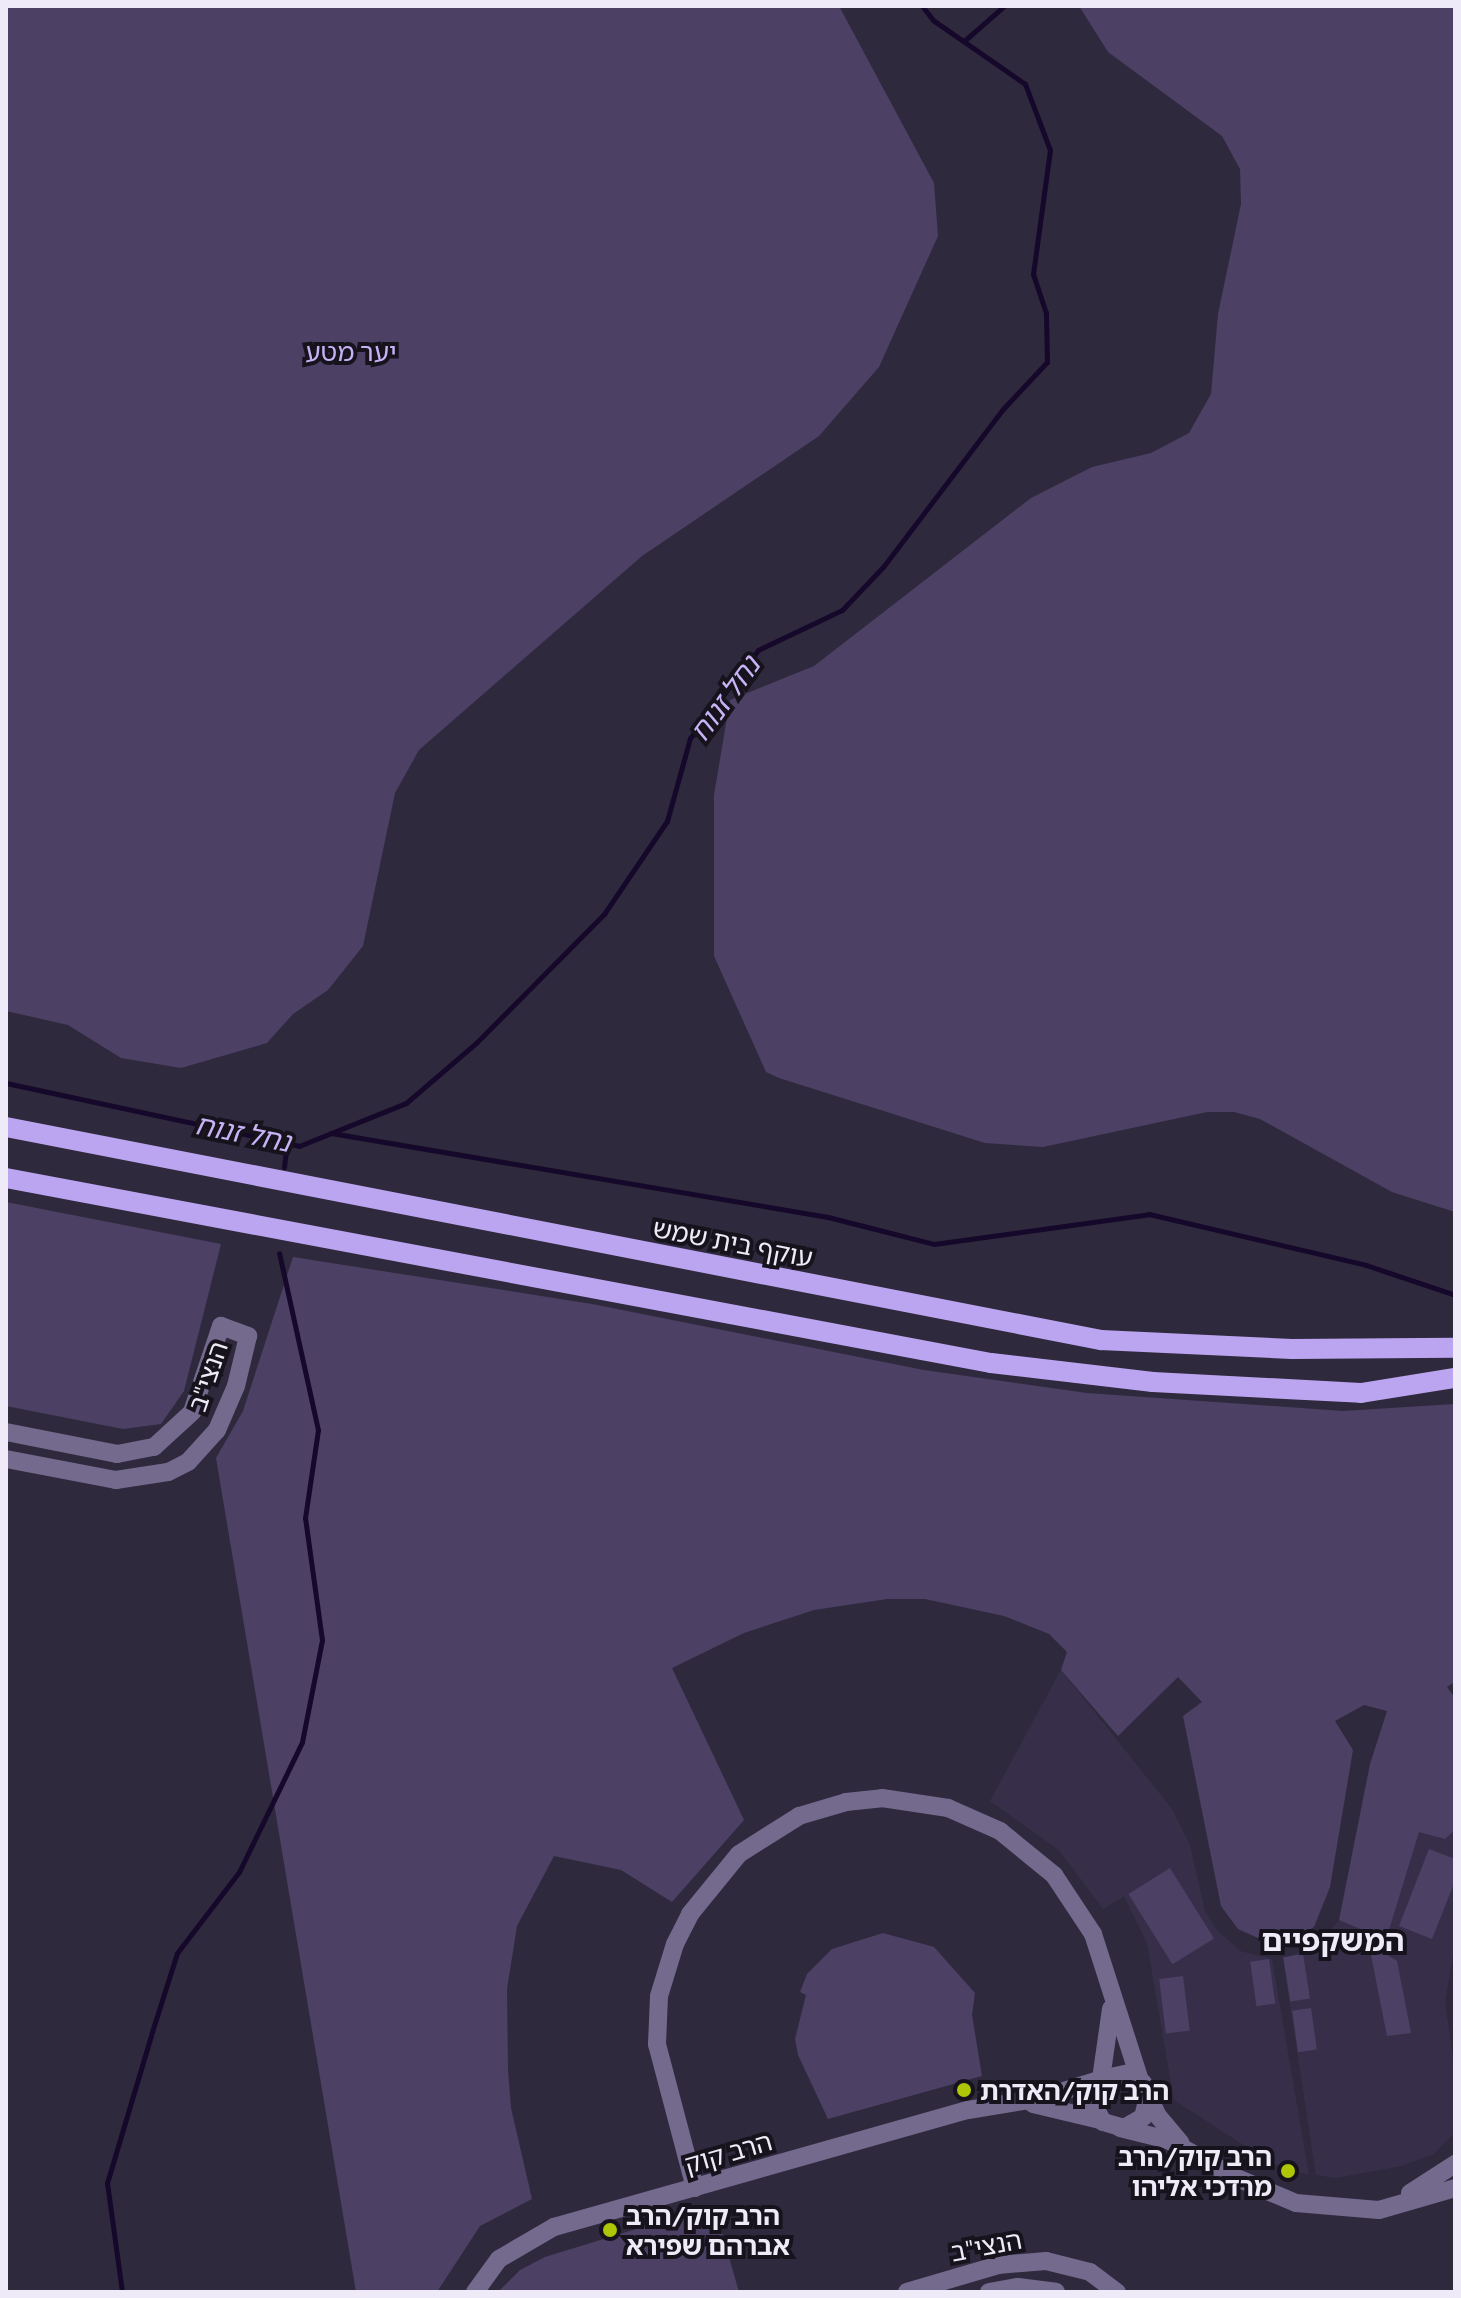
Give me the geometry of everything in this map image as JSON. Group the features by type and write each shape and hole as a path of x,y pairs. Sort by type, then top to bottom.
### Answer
{"main road":[{"name":"עוקף בית שמש","path":"6,1127 1101,1340 1292,1349 1455,1348"},
{"path":"6,1178 991,1363 1153,1382 1361,1393 1455,1378"}],"street":[{"name":"הנצי\"ב","path":"6,1432 117,1454 154,1447 192,1412 221,1326 248,1336 236,1386 217,1430 196,1455 168,1472 116,1480 6,1459"},
{"path":"695,2188 661,2071 657,2018 675,1944 711,1884 739,1854 810,1812 882,1798 948,1808 1000,1831 1054,1875 1093,1934 1144,2088 1160,2120 1186,2148"},
{"path":"1112,1994 1108,2053 1092,2099 1100,2120 1186,2148 1237,2178 1296,2203 1361,2209 1398,2208 1455,2188"},
{"path":"1100,2080 1121,2072 1144,2088"},
{"name":"הרב קוק","path":"475,2292 499,2259 522,2241 554,2227 968,2110 1018,2102 1100,2080"},
{"path":"1120,2128 1143,2117 1144,2088"},
{"name":"הרב קוק","path":"1018,2102 1100,2120"},
{"path":"1361,2209 1427,2187 1455,2164"},
{"name":"הנצי\"ב","path":"907,2292 998,2265 1046,2261 1090,2272 1117,2292"},
{"name":"הנצי\"ב","path":"989,2292 1018,2287 1056,2292"}],"shaded area":[{"path":"1061,1670 1172,1809 1190,1845 1205,1911 1215,1928 1240,1951 1272,1959 1309,2175 1273,2164 1174,2100 1147,1943 1124,1896 1103,1909 1059,1850 990,1801"},
{"path":"1455,1830 1455,1943 1445,2002 1455,2072 1454,2133 1434,2154 1401,2166 1336,2178 1316,2175 1283,1959 1320,1943 1339,1920 1386,1940 1419,1832 1445,1839"}],"green space":[{"name":"יער מטע","path":"6,6 839,6 934,183 938,236 879,367 819,436 642,556 419,750 395,793 363,946 328,990 293,1014 267,1043 181,1068 121,1058 68,1025 6,1011"},
{"path":"1079,6 1455,6 1455,1212 1392,1192 1260,1119 1234,1112 1207,1112 1043,1147 985,1143 779,1078 766,1072 714,956 714,795 730,700 814,666 1031,498 1092,467 1151,453 1189,433 1211,394 1218,314 1241,204 1240,169 1222,136 1108,52"},
{"path":"6,1202 221,1244 184,1391 161,1424 123,1429 6,1406"},
{"path":"293,1257 592,1304 924,1370 1087,1393 1343,1411 1455,1404 1455,1682 1447,1687 1455,1698 1455,1830 1445,1839 1419,1832 1386,1940 1339,1920 1370,1764 1387,1711 1364,1705 1335,1721 1353,1750 1330,1887 1314,1927 1293,1940 1269,1943 1238,1929 1221,1906 1183,1716 1202,1702 1178,1677 1118,1736 1061,1670 1067,1652 1049,1634 1004,1616 925,1599 887,1599 814,1610 744,1633 672,1668 744,1820 672,1902 621,1870 554,1856 517,1926 507,1989 508,2070 511,2108 532,2199 480,2226 437,2292 356,2292 216,1458 243,1411"},
{"path":"1429,1849 1455,1859 1455,1881 1432,1939 1399,1926"},
{"path":"1170,1868 1214,1938 1172,1964 1128,1894"},
{"path":"883,1933 934,1947 975,1993 972,2015 982,2076 828,2119 798,2055 795,2039 806,1995 800,1992 807,1974 832,1949"},
{"path":"1384,1953 1397,1961 1411,2033 1387,2036 1371,1955"},
{"path":"1303,1954 1310,1998 1290,2002 1283,1957"},
{"path":"1269,1959 1275,2004 1256,2006 1250,1962"},
{"path":"1183,1976 1190,2031 1166,2034 1159,1979"},
{"path":"1311,2008 1317,2050 1298,2052 1292,2011"},
{"path":"714,2205 739,2292 498,2292 520,2270 545,2257"}],"waterway":[{"name":"נחל זנוח","path":"6,1083 299,1146 406,1103 476,1043 604,914 667,821 690,738 758,650 842,610 883,567 1003,409 1047,362 1046,313 1033,274 1050,150 1025,84 933,20 922,6"},
{"path":"964,41 1004,6"},
{"path":"331,1133 828,1217 934,1244 1149,1214 1366,1265 1455,1295"},
{"path":"284,1167 287,1143"},
{"path":"122,2292 107,2183 151,2035 177,1953 239,1872 302,1742 322,1640 305,1518 318,1430 279,1253"}],"place":[{"name":"הרב קוק/האדרת","path":"964,2090"},
{"name":"הרב קוק/הרב מרדכי אליהו","path":"1288,2171"},
{"name":"הרב קוק/הרב אברהם שפירא","path":"610,2230"}],"district":[{"name":"המשקפיים","path":"1333,1939"}]}
